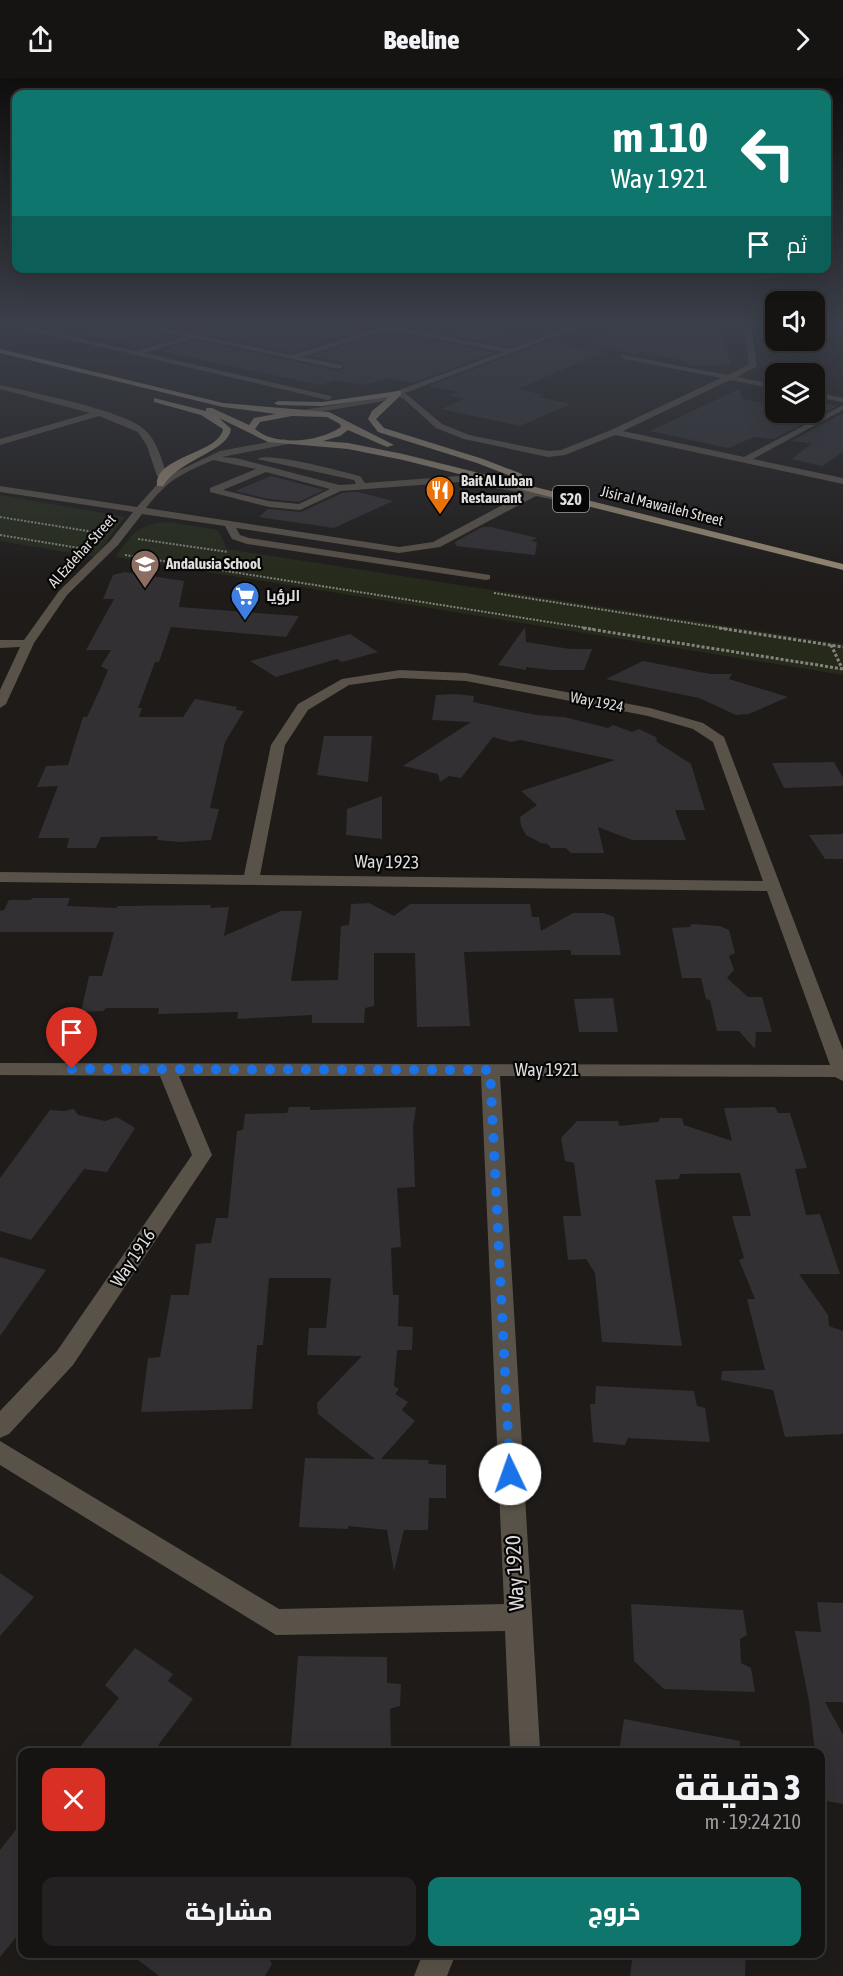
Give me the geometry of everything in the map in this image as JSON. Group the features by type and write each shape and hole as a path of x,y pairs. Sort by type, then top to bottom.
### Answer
{"main road":[{"path":"161,480 169,470 221,442 226,436 227,429 222,423 207,416"},
{"name":"S20","path":"220,416 270,440 285,442 334,436 345,428 345,423 326,416"},
{"name":"S20","path":"251,431 257,420 279,416"},
{"path":"374,416 372,419 381,430 480,460 519,476"},
{"name":"Jisir al Mawaileh Street","path":"345,423 387,444 843,556"},
{"name":"Jisir al Mawaileh Street","path":"297,442 364,449 843,567"}],"street":[{"path":"0,442 88,416"},
{"path":"104,416 139,428 153,450 161,480"},
{"path":"345,423 356,416"},
{"path":"429,416 439,426 468,437 536,453 562,453 649,416"},
{"path":"745,460 827,416"},
{"name":"Al Ezdehar Street","path":"223,453 251,431"},
{"path":"614,432 843,481"},
{"path":"501,445 516,438"},
{"name":"Al Ezdehar Street","path":"0,704 28,644 63,593 105,552 161,480 223,453 285,442"},
{"path":"209,458 236,461 283,461 357,478 362,485"},
{"path":"236,461 339,488"},
{"path":"265,469 213,490 268,504 300,507 339,488 459,479 588,503"},
{"path":"0,489 399,550 416,550 436,545 532,493"},
{"path":"229,524 236,537 247,541 486,577"},
{"path":"0,644 28,644"},
{"name":"Way 1924","path":"250,879 278,745 303,707 346,682 400,674 466,677 650,712 698,726 719,740 842,1073"},
{"name":"Way 1923","path":"0,877 774,886"},
{"name":"Way 1921","path":"0,1069 842,1073"},
{"name":"Way 1916","path":"0,1427 66,1358 202,1155 167,1069"},
{"name":"Way 1920","path":"490,1070 525,1748"},
{"path":"0,1452 276,1622 518,1617"},
{"path":"430,1976 438,1958"}],"path":[{"path":"0,517 101,533"},
{"path":"0,535 842,669"},
{"path":"831,645 842,669"}],"green space":[{"path":"0,495 125,517 95,557 0,541"},
{"path":"169,522 218,530 227,549 843,644 843,675 115,557 137,531 150,525"}],"building":[{"path":"472,416 544,416 520,426"},
{"path":"683,416 765,416 765,423 805,423 774,439 754,437 728,448 650,431"},
{"path":"838,416 843,416 843,452 822,466 792,459 812,443 791,441"},
{"path":"271,476 324,490 299,502 269,499 235,491"},
{"path":"358,492 393,501 334,528 259,517 268,509 301,512 342,493"},
{"path":"482,527 537,538 531,541 537,542 535,555 456,546 455,542"},
{"path":"125,572 184,581 179,607 299,616 286,637 171,627 159,662 155,662 138,708 142,708 139,717 183,717 195,699 237,707 236,710 244,711 225,742 210,808 219,809 211,840 180,842 157,840 158,836 101,837 96,848 67,848 69,838 38,838 58,786 37,787 46,766 68,765 83,717 87,717 108,670 101,666 111,650 86,650 114,599 103,599 113,575"},
{"path":"525,627 526,642 570,649 592,649 584,670 526,667 526,670 498,665"},
{"path":"350,634 378,652 342,662 337,659 276,677 250,661"},
{"path":"643,661 710,674 732,674 729,679 788,697 749,714 736,715 699,698 606,679"},
{"path":"436,695 474,696 473,702 536,715 564,717 608,728 613,725 632,732 639,729 656,737 657,742 691,764 705,810 675,810 686,840 632,840 598,827 604,853 571,853 566,848 551,848 548,844 526,835 521,826 520,817 537,805 521,791 615,760 520,740 511,742 493,737 461,778 449,776 440,782 438,774 403,766 471,722 432,720"},
{"path":"324,736 372,736 368,782 317,775"},
{"path":"834,762 843,778 843,786 784,788 772,763"},
{"path":"382,796 382,839 346,835 347,809"},
{"path":"843,834 843,859 825,859 809,835"},
{"path":"32,898 70,898 67,906 117,908 117,906 210,905 211,908 229,907 224,936 281,911 302,911 291,981 338,980 341,926 349,925 351,904 369,903 394,916 410,904 530,904 532,917 539,917 541,931 573,913 604,913 614,917 621,955 571,955 571,950 464,952 470,1026 417,1027 415,953 374,953 374,1006 365,1008 364,1023 312,1023 312,1015 237,1019 238,1012 158,1014 159,1008 106,1008 103,1011 81,1012 89,976 102,976 114,932 0,932 0,911 4,910 9,900 31,900"},
{"path":"692,924 720,926 729,930 735,953 729,956 734,970 727,978 748,997 762,997 772,1032 756,1032 755,1049 739,1031 717,1031 710,1000 706,999 701,978 682,978 672,928 690,927"},
{"path":"613,998 618,1032 579,1032 574,999"},
{"path":"289,1107 310,1107 310,1110 416,1107 413,1127 415,1187 397,1188 401,1247 391,1248 393,1295 399,1295 398,1326 413,1327 412,1350 397,1350 394,1386 399,1389 395,1394 408,1402 402,1410 415,1421 381,1459 428,1460 429,1464 446,1465 446,1498 429,1498 428,1530 404,1530 394,1571 387,1530 348,1526 348,1529 299,1527 305,1458 375,1459 318,1414 317,1403 362,1356 307,1355 309,1328 326,1328 331,1278 269,1278 263,1345 257,1345 252,1409 141,1412 148,1358 160,1357 171,1295 189,1295 196,1244 211,1243 216,1218 228,1218 237,1131 243,1130 245,1114 287,1113"},
{"path":"775,1107 778,1113 790,1113 807,1168 795,1169 806,1215 820,1214 840,1274 799,1274 828,1315 829,1326 843,1331 843,1434 785,1437 773,1390 721,1380 722,1371 765,1370 747,1299 755,1299 739,1260 744,1258 732,1216 751,1216 740,1173 680,1174 679,1179 655,1180 682,1346 602,1342 595,1273 586,1259 568,1260 563,1216 581,1216 574,1163 565,1161 561,1138 577,1121 618,1121 619,1126 658,1122 660,1118 682,1118 684,1125 732,1141 724,1108"},
{"path":"74,1109 78,1115 105,1121 117,1117 135,1128 107,1172 84,1169 31,1240 0,1231 0,1178 50,1110"},
{"path":"0,1257 46,1270 0,1336"},
{"path":"596,1386 694,1391 697,1406 705,1408 710,1442 628,1438 625,1445 593,1442 590,1404 595,1404"},
{"path":"0,1573 34,1597 0,1636"},
{"path":"817,1602 843,1603 843,1702 825,1702 843,1735 843,1804 825,1801 825,1748 815,1748 809,1701 795,1631 821,1632"},
{"path":"631,1604 743,1610 747,1635 740,1639 741,1663 751,1668 755,1692 664,1689 634,1661"},
{"path":"135,1648 173,1674 168,1681 193,1699 156,1748 79,1748 119,1698 105,1685"},
{"path":"298,1656 387,1657 387,1683 401,1684 400,1706 390,1709 391,1746 291,1746"},
{"path":"624,1719 740,1741 739,1748 620,1748"},
{"path":"18,1827 18,1935 0,1957 0,1850"},
{"path":"136,1958 269,1958 272,1964 265,1976 159,1976"},
{"path":"632,1958 746,1958 745,1976 630,1976"}],"place":[{"name":"Bait Al Luban Restaurant","path":"440,516"},
{"name":"Andalusia School","path":"145,590"},
{"name":"الرؤيا","path":"245,622"}],"route":[{"path":"72,1069 490,1070 510,1474"}]}
